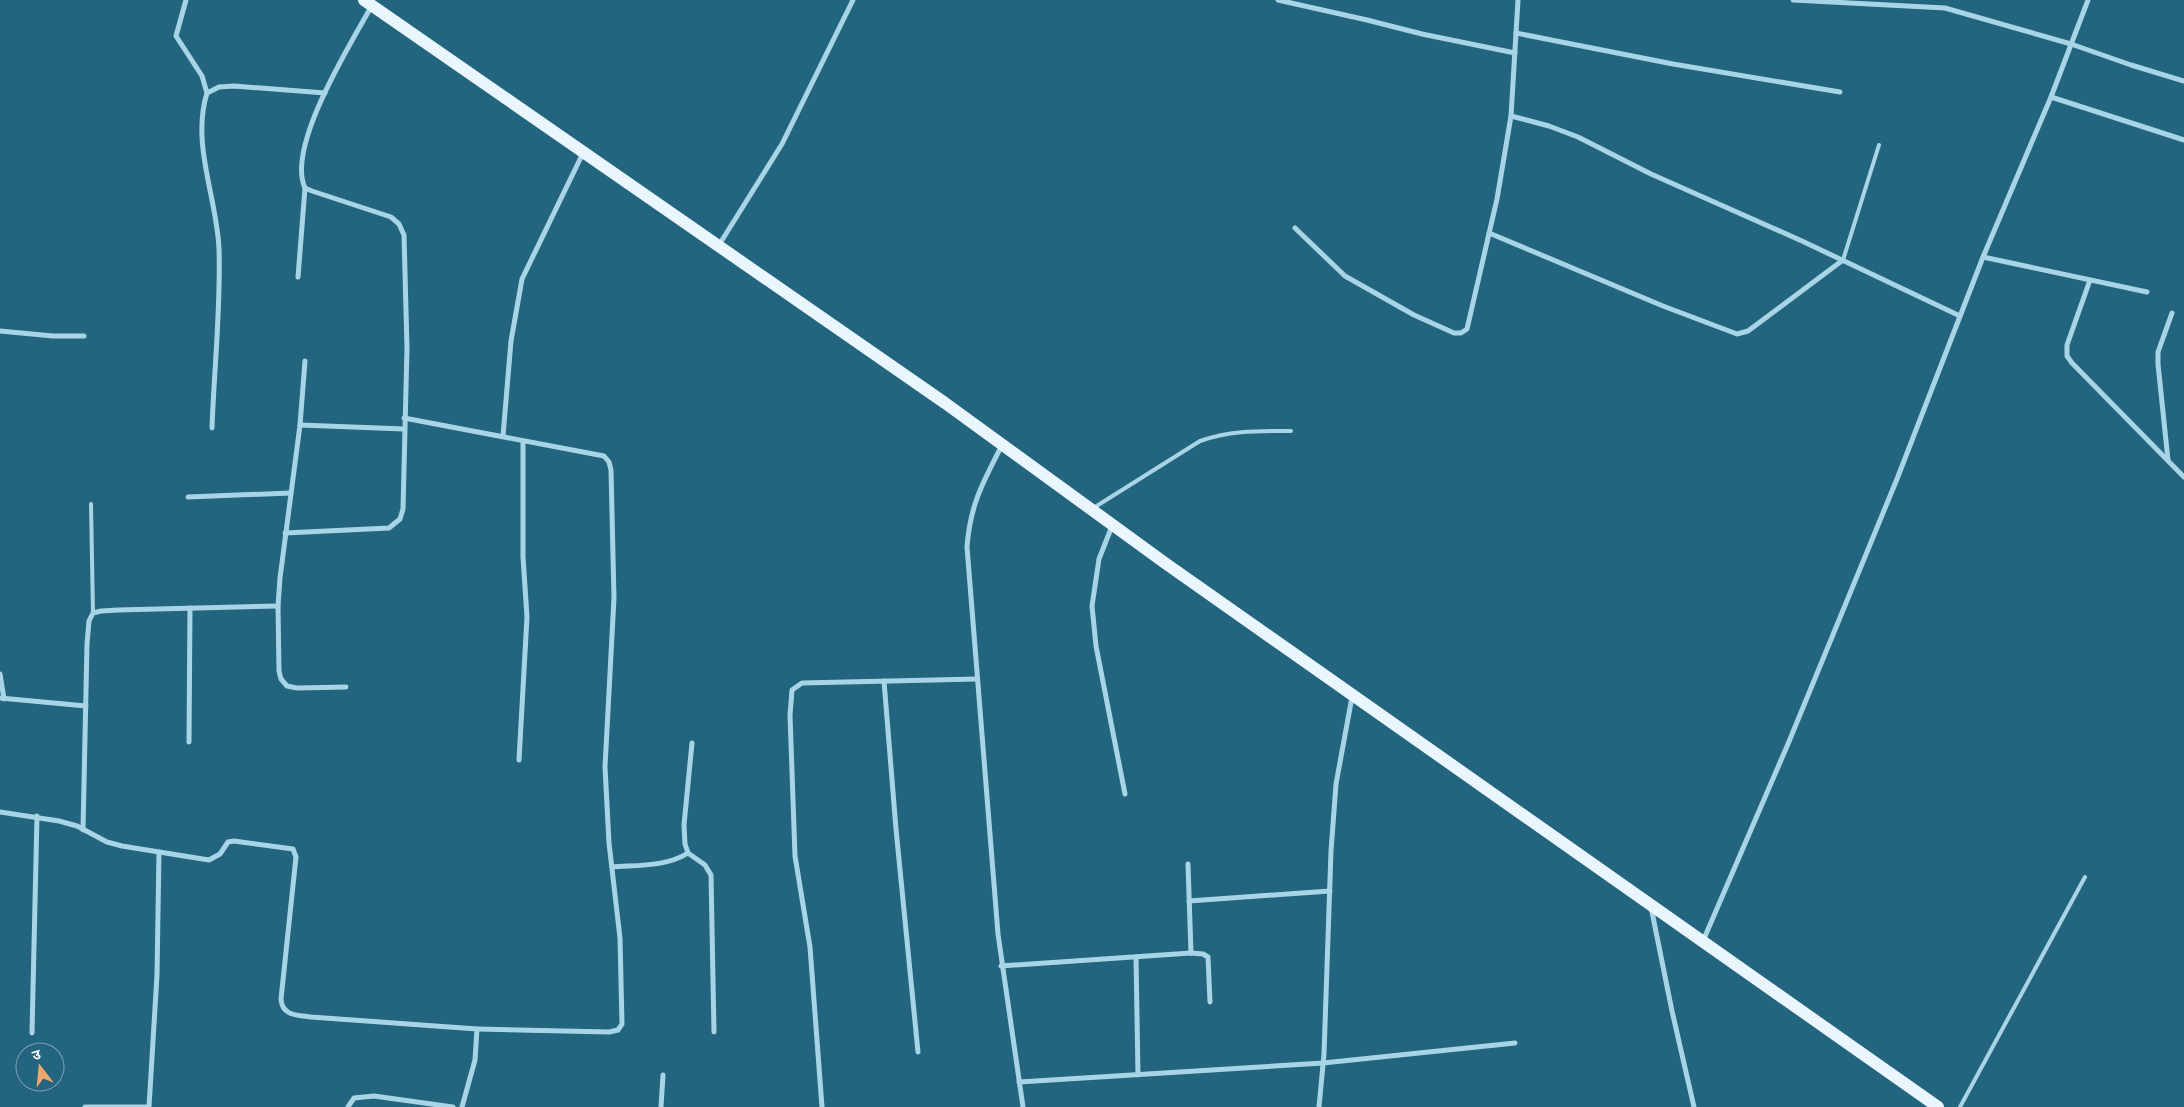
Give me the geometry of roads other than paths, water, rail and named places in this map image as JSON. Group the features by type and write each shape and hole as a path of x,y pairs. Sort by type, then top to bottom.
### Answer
{"main road":[{"path":"368,3 1002,445 1112,525 1938,1107"}],"street":[{"path":"186,0 176,36 202,76 207,93 204,102 204,151 219,247 212,428"},
{"path":"718,247 782,144 853,0"},
{"path":"1278,0 1515,54"},
{"path":"1295,228 1345,276 1414,315 1454,333 1461,333 1466,329 1489,233 1511,116 1518,0"},
{"path":"1793,0 1945,8 2072,44 2184,81"},
{"path":"1703,941 1788,744 1896,479 1983,257 2051,98 2088,0"},
{"path":"298,277 304,188 301,180 300,164 309,130 325,92 368,3"},
{"path":"1516,33 1673,64 1840,92"},
{"path":"207,93 219,87 234,86 325,92"},
{"path":"2051,98 2184,140"},
{"path":"1511,116 1549,126 1578,137 1651,174 1843,260 1960,316"},
{"path":"503,436 511,341 522,279 583,153"},
{"path":"286,533 389,528 400,519 403,509 407,348 404,235 399,224 391,217 304,188"},
{"path":"1489,233 1663,306 1736,334 1748,331 1843,260"},
{"path":"1983,257 2147,292"},
{"path":"2090,280 2067,345 2067,356 2184,477"},
{"path":"2168,460 2158,352 2172,313"},
{"path":"0,331 53,336 84,336"},
{"path":"305,360 300,425 278,606 279,671 281,679 287,686 297,688 346,687"},
{"path":"0,812 59,820 106,842 209,860 220,854 228,842 293,849 296,865 280,998 281,1005 289,1013 311,1018 477,1029 609,1032 618,1030 622,1024 623,1014 620,938 607,820 605,767 614,598 609,462 604,456 599,454 404,418"},
{"path":"300,425 404,429"},
{"path":"519,760 527,617 523,557 523,441"},
{"path":"1002,445 979,490 969,525 967,547 1002,966 1023,1107"},
{"path":"188,497 291,493"},
{"path":"1112,525 1099,559 1092,606 1096,646 1125,794"},
{"path":"83,830 89,620 93,613 101,610 278,606"},
{"path":"188,742 190,608"},
{"path":"0,674 2,698 86,706"},
{"path":"822,1107 810,947 795,856 790,699 792,690 802,683 977,680"},
{"path":"884,681 896,829 918,1052"},
{"path":"1319,1107 1323,1063 1336,784 1353,695"},
{"path":"692,743 684,825 685,844 688,853 705,865 711,875 714,1032"},
{"path":"32,1033 37,816"},
{"path":"85,1107 149,1107 157,975 159,852"},
{"path":"612,867 665,862 680,858 688,853"},
{"path":"1188,864 1191,953"},
{"path":"1189,900 1330,891"},
{"path":"1651,904 1672,1011 1694,1107"},
{"path":"1002,966 1191,953 1203,954 1208,957 1210,1002"},
{"path":"1136,957 1138,1075"},
{"path":"462,1107 475,1060 477,1029"},
{"path":"1019,1082 1323,1063 1516,1043"},
{"path":"661,1107 663,1075"},
{"path":"348,1107 354,1098 374,1096 453,1107"}],"lane":[{"path":"1843,260 1879,145"},
{"path":"1091,510 1200,440 1219,434 1239,431 1290,431"},
{"path":"91,504 93,613"},
{"path":"1960,1107 2085,877"}]}
